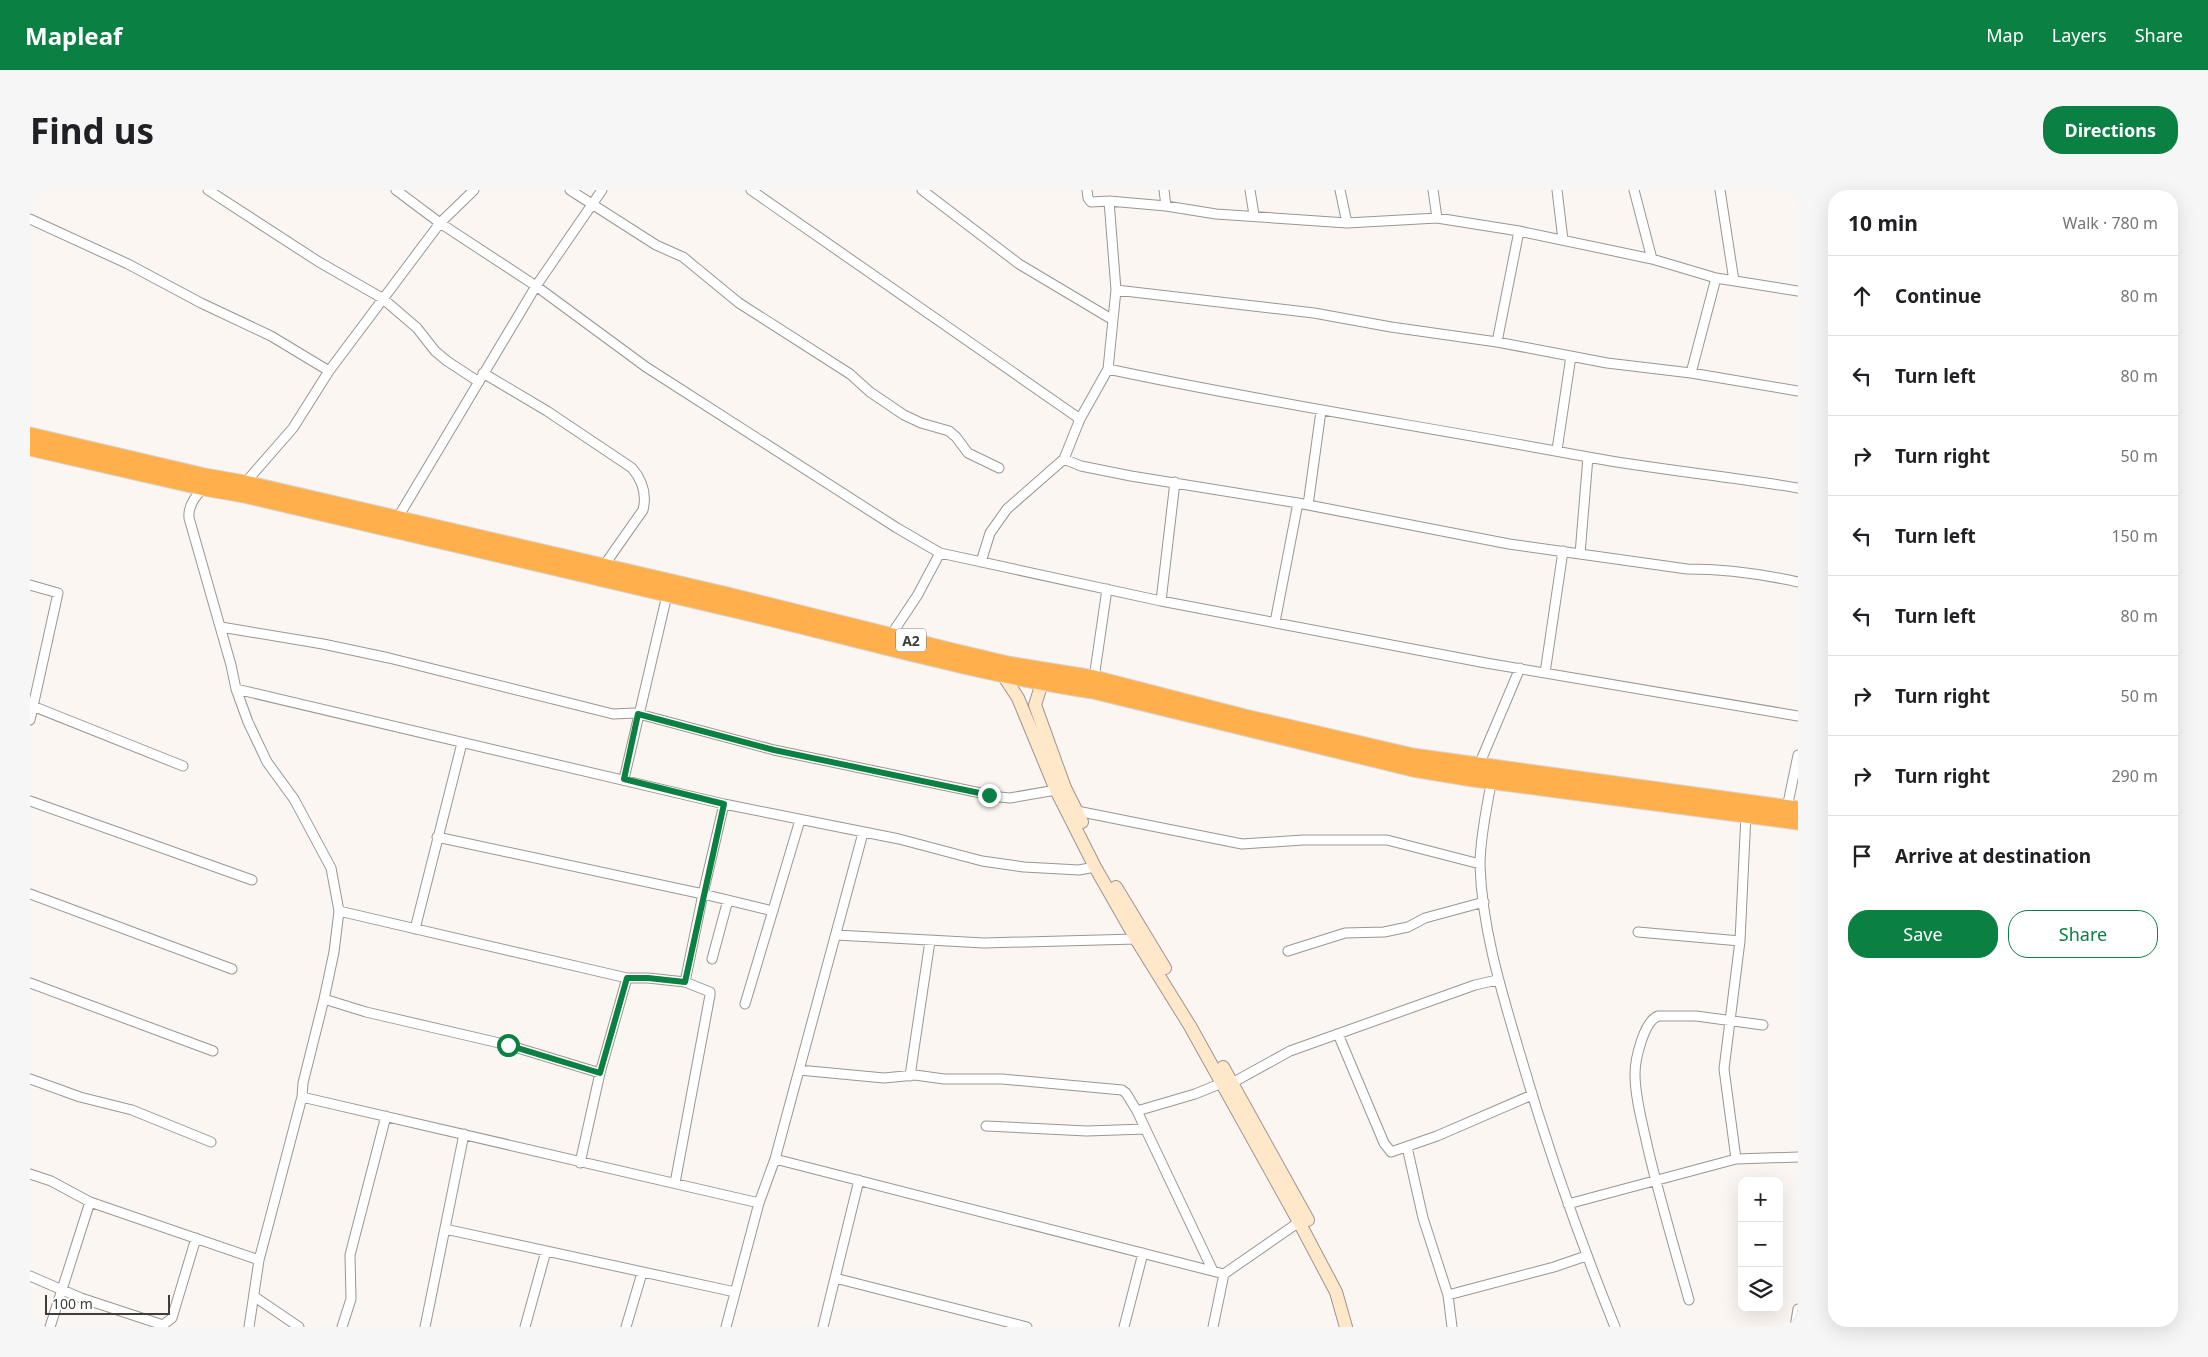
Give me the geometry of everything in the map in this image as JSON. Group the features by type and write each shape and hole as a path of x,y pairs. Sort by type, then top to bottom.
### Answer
{"highway":[{"name":"A2","path":"30,435 205,476 245,483 1008,664 1094,678 1177,705 1413,769 1798,822"},
{"name":"A2","path":"30,448 204,488 244,495 1042,683 1093,690 1245,717 1413,756 1792,809"}],"street":[{"path":"208,190 319,262 382,298 417,328 447,362 547,411 632,468 639,477 644,490 643,510 603,567"},
{"path":"396,190 440,223 536,286 646,367 889,523 940,553 1161,601 1520,668 1798,716"},
{"path":"245,483 293,428 329,370 440,223 474,190"},
{"path":"570,190 656,245 682,257 739,303 850,374 870,392 904,415 921,423 949,431 968,453 999,468"},
{"path":"397,519 536,286 602,190"},
{"path":"750,190 1080,419"},
{"path":"922,190 1019,264 1113,320"},
{"path":"1087,190 1088,198 1091,202 1109,201 1166,206 1216,214 1254,215 1346,223 1437,218 1518,231 1652,259 1716,278 1798,291"},
{"path":"1164,190 1166,206"},
{"path":"1250,190 1254,215"},
{"path":"1340,190 1346,223"},
{"path":"1433,190 1437,218"},
{"path":"1557,190 1562,240"},
{"path":"1634,190 1652,259"},
{"path":"1720,190 1726,219 1734,281"},
{"path":"981,562 990,533 1007,509 1064,459 1080,419 1108,369 1116,290 1109,201"},
{"path":"30,219 128,264 200,303 271,336 329,370"},
{"path":"1497,342 1518,231"},
{"path":"1691,373 1716,278"},
{"path":"1116,290 1314,313 1391,327 1497,342 1607,363 1691,373 1798,391"},
{"path":"1557,450 1571,356"},
{"path":"1108,369 1210,391 1321,411 1371,417 1588,457 1798,488"},
{"path":"1308,505 1321,411"},
{"path":"1580,554 1588,457"},
{"path":"1064,459 1081,466 1130,476 1298,503 1509,544 1687,569 1712,569 1776,577 1798,582"},
{"path":"1161,601 1175,482"},
{"path":"204,488 188,511 189,518 236,689 248,722 267,762 294,799 331,868 339,911 334,952 303,1083 302,1097 259,1260 255,1298 249,1327"},
{"path":"1275,622 1298,503"},
{"path":"1545,672 1563,551"},
{"path":"891,635 917,596 940,553"},
{"path":"30,585 58,593 31,706 30,720"},
{"path":"1094,678 1107,589"},
{"path":"624,779 666,595"},
{"path":"220,627 323,644 388,658 613,714 638,714 792,754 1000,797 1010,798 1056,790"},
{"path":"1479,765 1520,668"},
{"path":"1003,675 1018,698 1056,790 1095,868 1136,939 1227,1083 1344,1289 1355,1327"},
{"path":"1042,683 1035,705 1065,788 1104,866 1198,1022 1227,1083 1336,1292 1346,1327"},
{"path":"236,689 724,804 863,833 874,833 982,860 1024,867 1079,870 1095,868"},
{"path":"31,706 184,766"},
{"path":"415,929 462,743"},
{"path":"1792,809 1798,755"},
{"path":"1494,766 1480,864 1484,902 1497,980 1568,1204 1586,1256 1615,1327"},
{"path":"30,801 252,880"},
{"path":"685,982 724,804"},
{"path":"1077,811 1242,844 1303,840 1387,840 1480,864"},
{"path":"1736,1159 1724,1069 1740,941 1746,814"},
{"path":"745,1004 800,820"},
{"path":"726,1327 759,1203 775,1159 863,833"},
{"path":"437,837 703,894 772,911"},
{"path":"30,894 232,969"},
{"path":"712,959 728,900"},
{"path":"1288,951 1345,933 1384,932 1408,927 1425,918 1484,902"},
{"path":"339,911 627,978 685,982 710,992 675,1184"},
{"path":"1638,932 1740,941"},
{"path":"836,935 984,943 1136,939"},
{"path":"910,1076 930,941"},
{"path":"580,1163 600,1073 627,978"},
{"path":"1137,1111 1227,1083 1290,1051 1497,980"},
{"path":"30,983 213,1051"},
{"path":"324,999 366,1012 508,1045 600,1073"},
{"path":"1689,1300 1640,1115 1635,1073 1636,1062 1649,1022 1652,1018 1665,1014 1763,1025"},
{"path":"1338,1034 1387,1149 1391,1152 1532,1095"},
{"path":"799,1070 884,1078 910,1076 1002,1080 1122,1090 1126,1093 1137,1111 1213,1271"},
{"path":"30,1079 80,1097 132,1110 211,1142"},
{"path":"302,1097 759,1203"},
{"path":"342,1327 351,1299 350,1255 386,1116"},
{"path":"986,1126 1087,1131 1144,1129"},
{"path":"425,1327 464,1134"},
{"path":"1407,1147 1423,1218 1448,1295 1452,1327"},
{"path":"1568,1204 1736,1159 1798,1156"},
{"path":"775,1159 1224,1274"},
{"path":"30,1174 51,1181 90,1202 259,1260"},
{"path":"823,1327 860,1180"},
{"path":"50,1327 90,1202"},
{"path":"1213,1327 1224,1274 1299,1222"},
{"path":"444,1229 735,1292"},
{"path":"30,1276 63,1291 164,1325 172,1318 196,1238"},
{"path":"524,1327 546,1251"},
{"path":"1124,1327 1143,1253"},
{"path":"1448,1295 1554,1267 1586,1256"},
{"path":"626,1327 642,1273"},
{"path":"834,1278 1026,1327"},
{"path":"255,1298 299,1327"},
{"path":"1795,1327 1798,1309"}],"route":[{"path":"508,1045 600,1073 627,978 685,982 724,804 624,779 638,714 669,724 774,750 989,795"}]}
